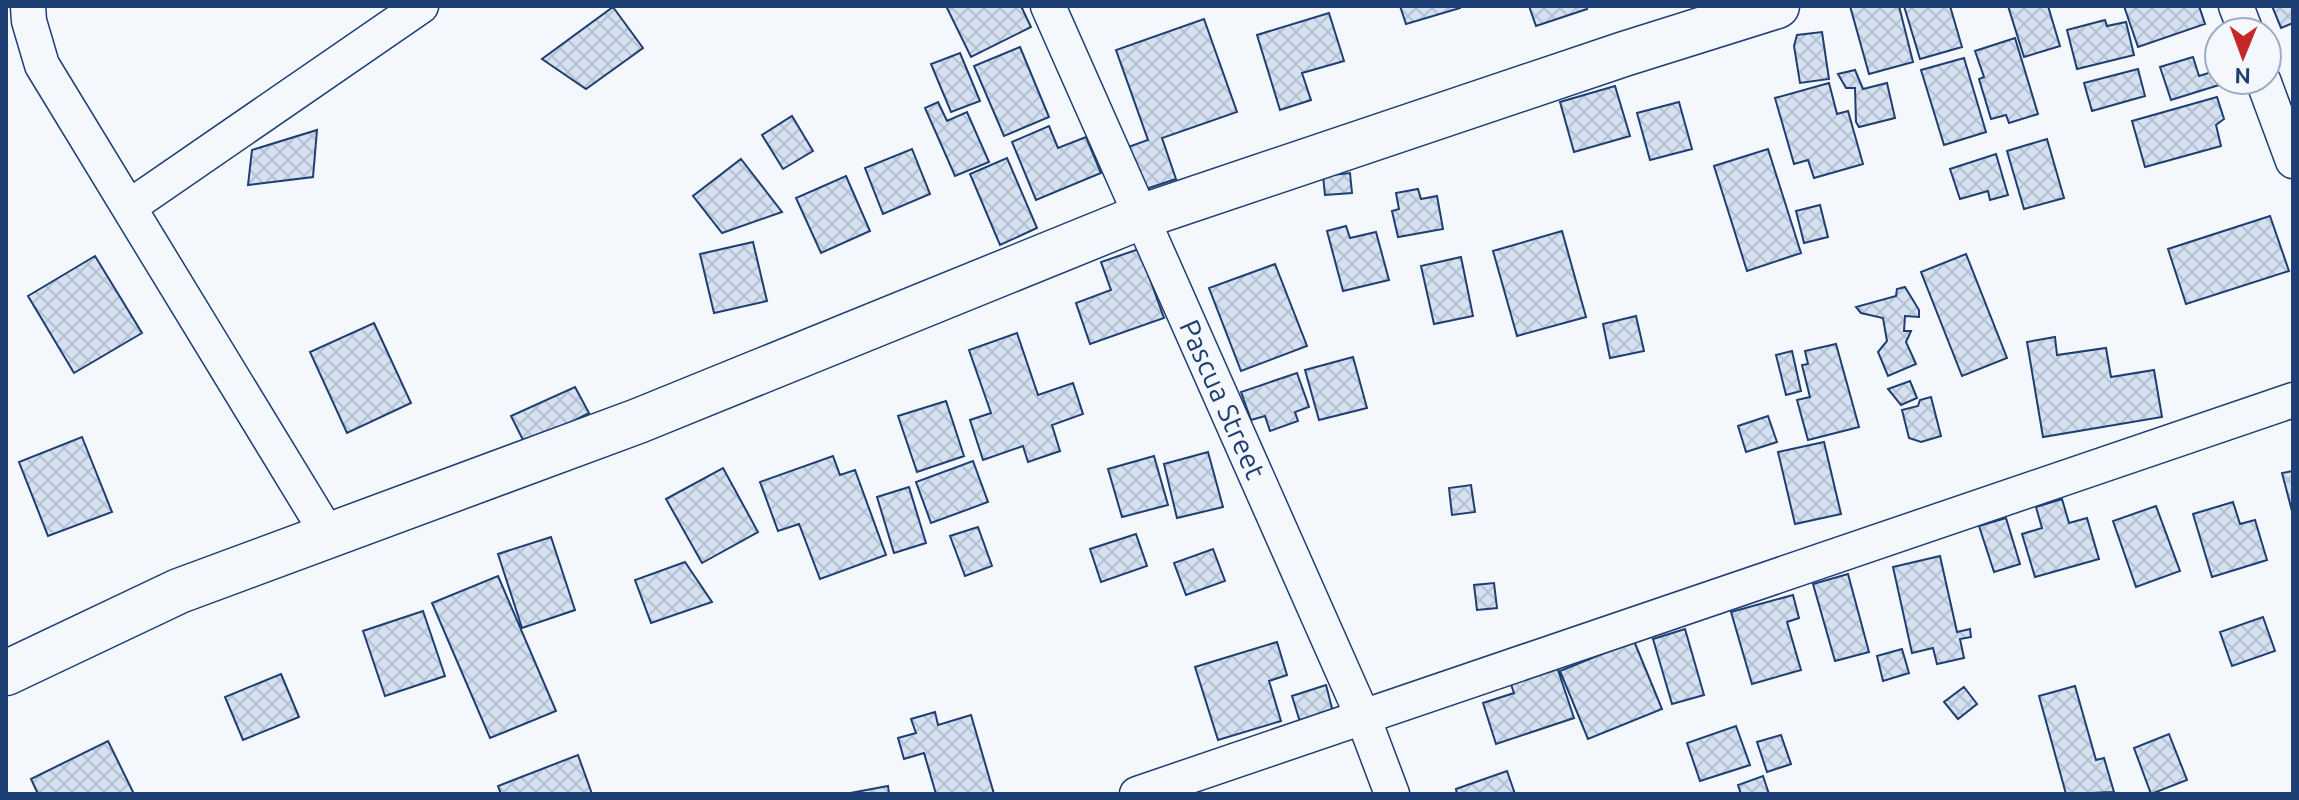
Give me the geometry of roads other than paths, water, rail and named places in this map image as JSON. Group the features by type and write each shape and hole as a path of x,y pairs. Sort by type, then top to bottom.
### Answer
{"street":[{"path":"28,6 29,21 42,65 329,536"},
{"path":"129,207 421,6"},
{"name":"Pascua Street","path":"1048,6 1363,717 1392,794"},
{"path":"6,673 179,591 638,421 1143,216 1624,54 1777,6"},
{"path":"2269,96 2293,161"},
{"path":"1137,794 2293,400"}]}
